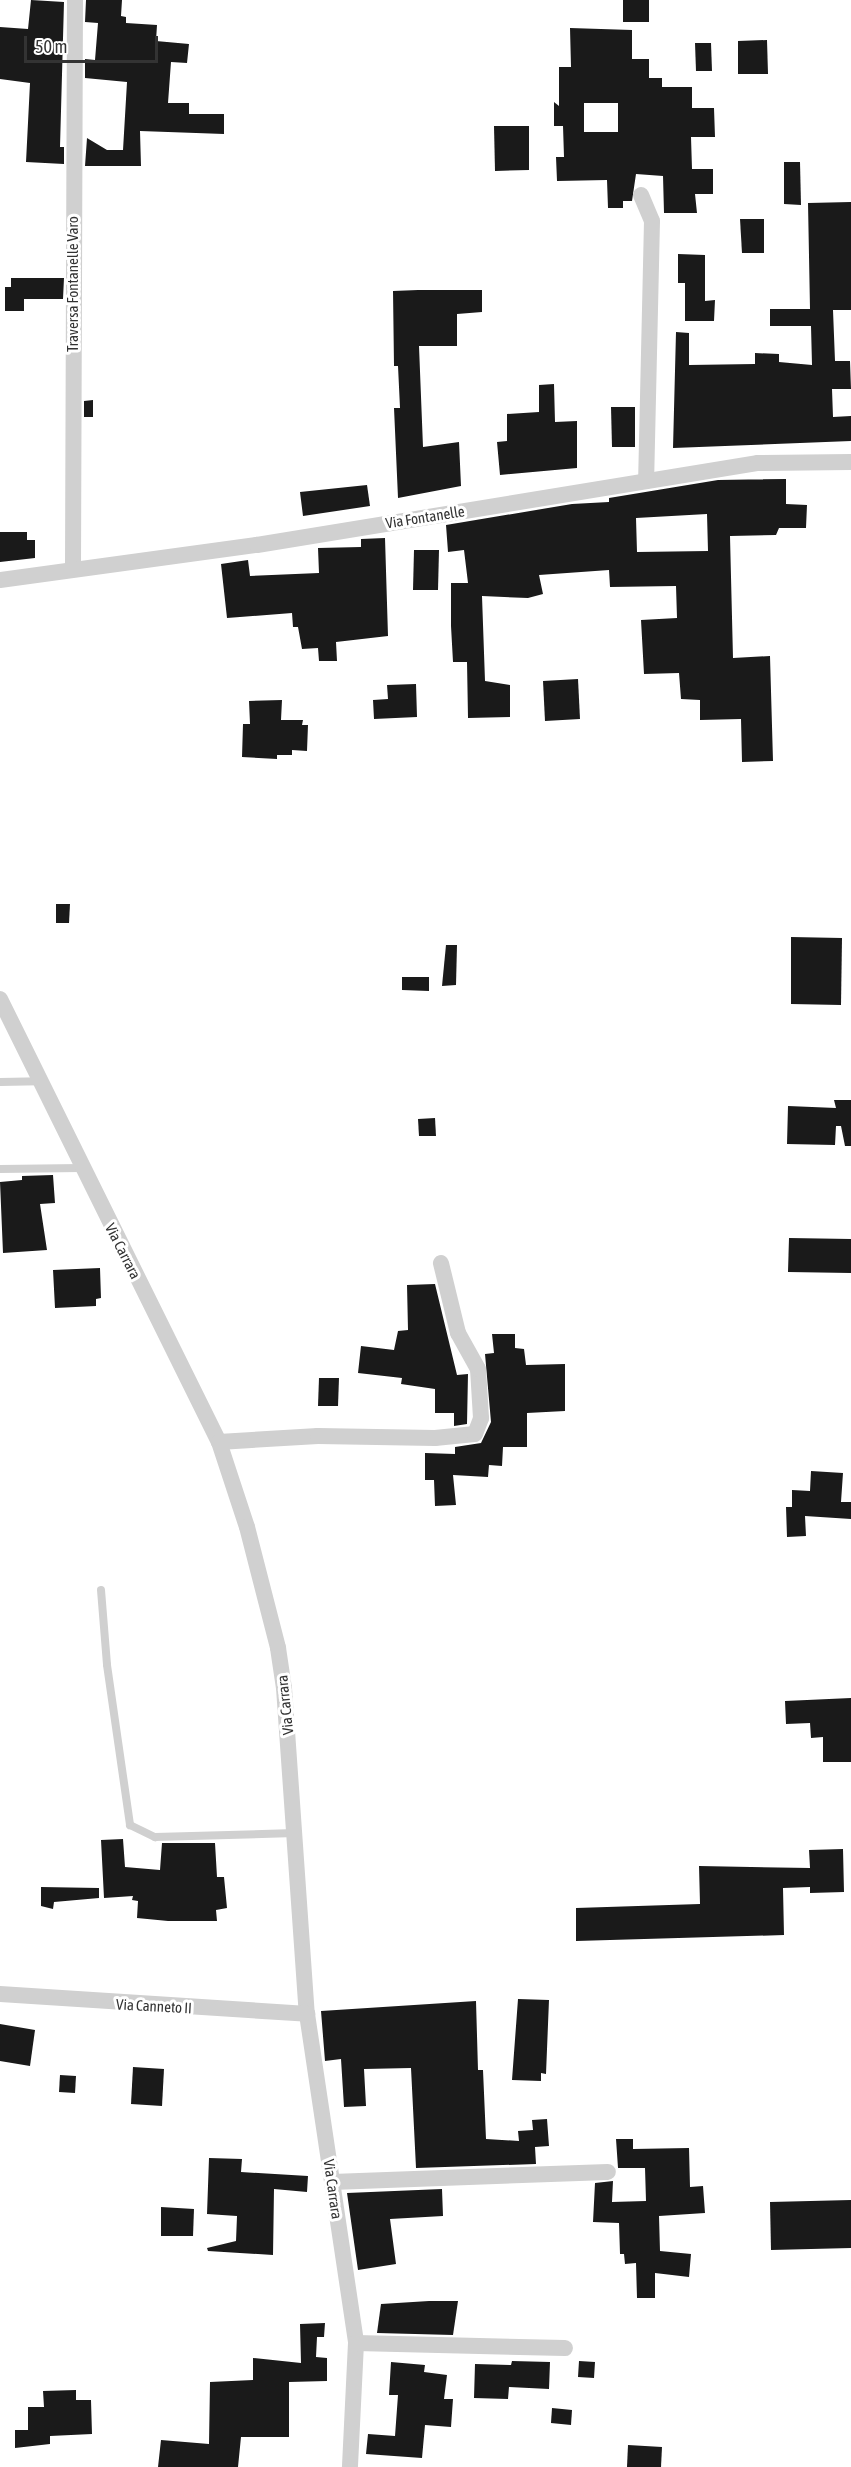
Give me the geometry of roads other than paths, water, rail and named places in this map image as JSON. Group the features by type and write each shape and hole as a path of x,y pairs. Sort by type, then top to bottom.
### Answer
{"street":[{"name":"Traversa Fontanelle Varo","path":"73,568 75,0"},
{"path":"641,195 652,221 646,481"},
{"name":"Via Fontanelle","path":"0,580 73,568 257,545 758,463 851,462"},
{"name":"Via Carrara","path":"0,999 81,1168 219,1442 248,1527 278,1648 296,1833 307,2014 356,2343 350,2467"},
{"path":"219,1442 318,1436 435,1438 475,1434 482,1418 478,1369 458,1333 441,1263"},
{"name":"Via Canneto II","path":"0,1994 307,2014"},
{"path":"332,2182 608,2172"},
{"path":"356,2343 565,2348"}],"lane":[{"path":"0,1082 39,1081"},
{"path":"0,1169 81,1168"},
{"path":"101,1590 107,1665 130,1825 155,1837 296,1833"}]}
